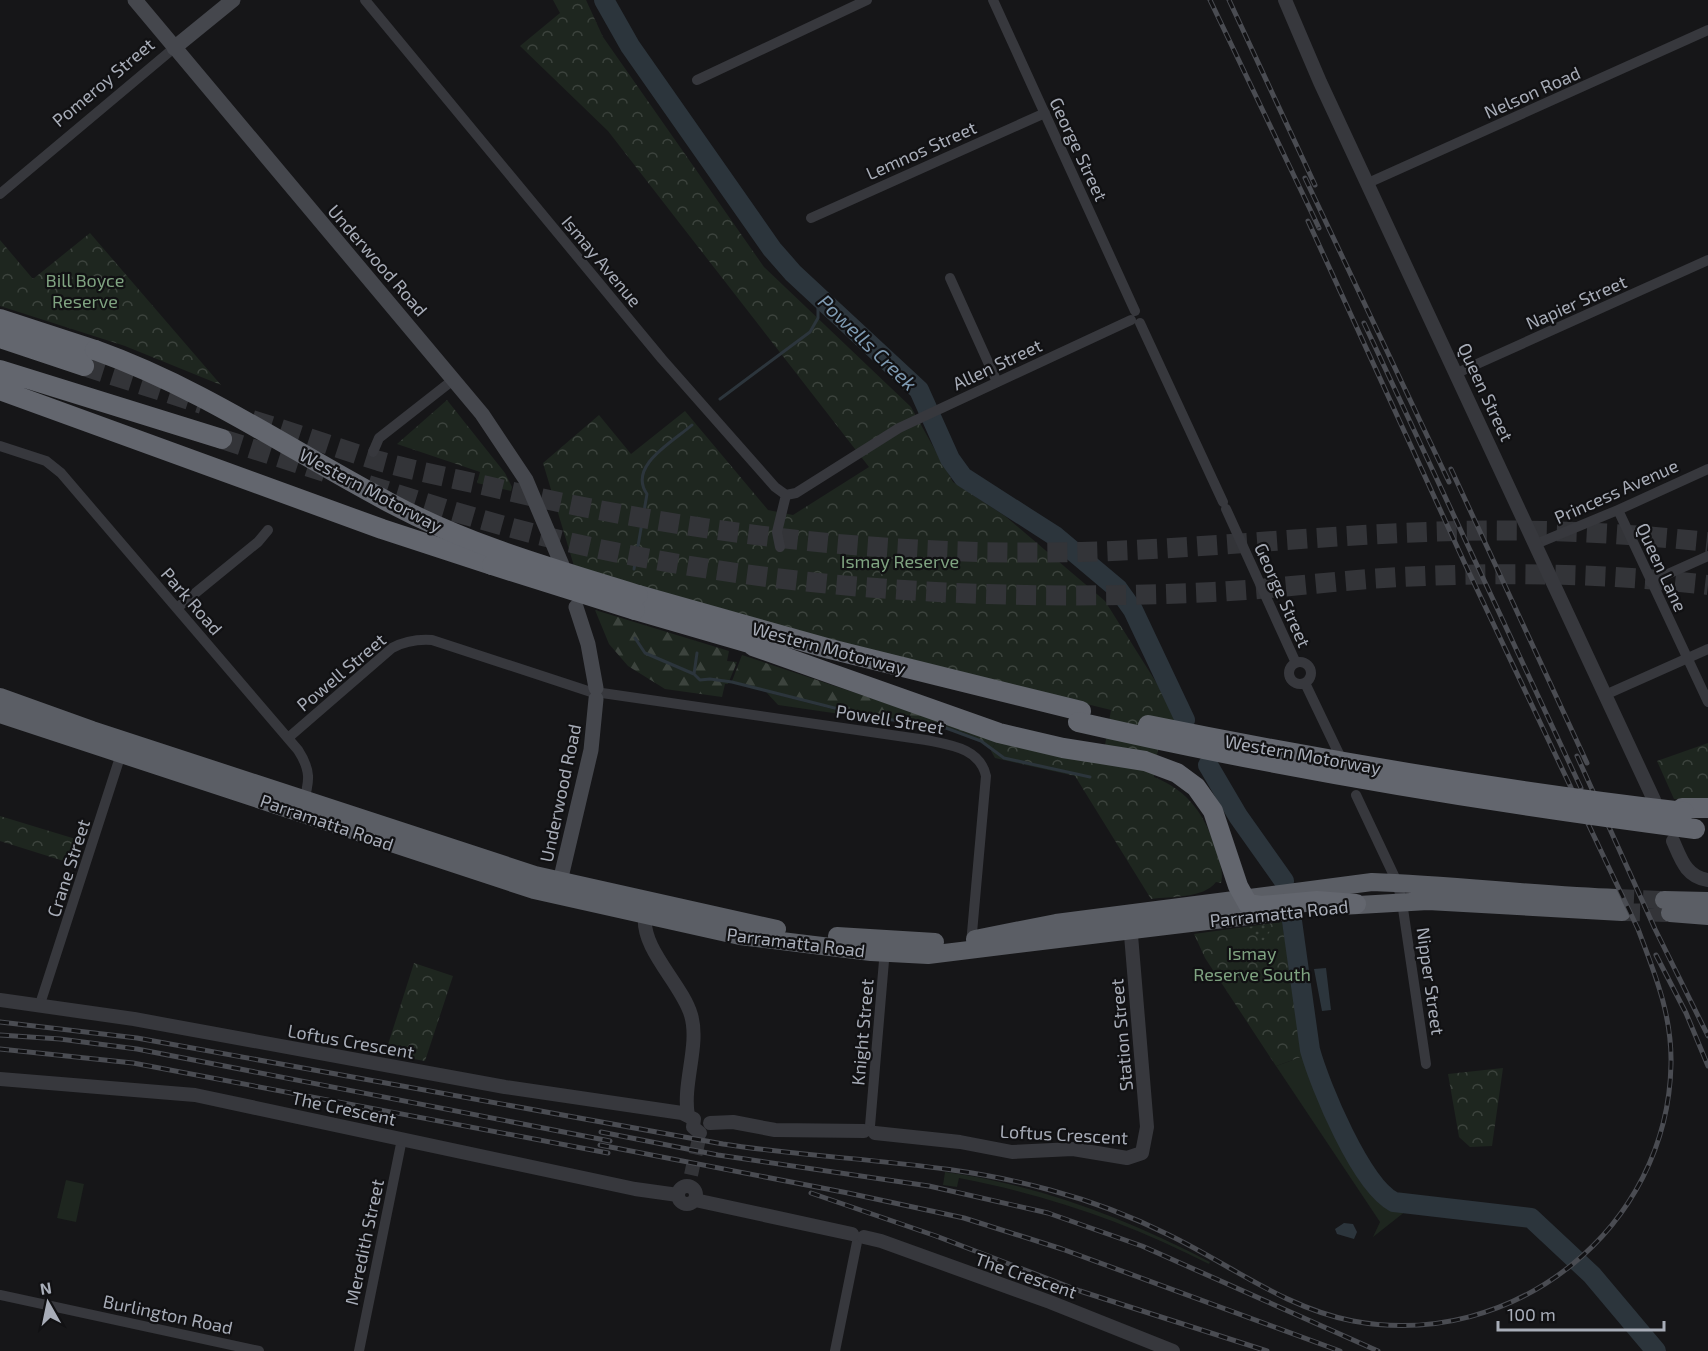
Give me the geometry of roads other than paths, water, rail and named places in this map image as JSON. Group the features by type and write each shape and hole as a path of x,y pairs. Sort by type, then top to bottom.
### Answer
{"highway":[{"name":"Western Motorway","path":"0,319 95,350 177,382 394,506 451,532 753,646 785,651 1356,780 1540,809 1704,825"},
{"path":"0,338 84,366"},
{"path":"0,370 222,439"},
{"name":"Western Motorway","path":"0,390 382,529 492,565 840,652 1079,717 1488,786 1653,804 1683,810 1704,825"},
{"path":"753,646 999,733 1103,756 1146,761 1162,766 1188,781 1204,796 1214,811 1248,903 1261,906 1317,901 1356,904"},
{"name":"Parramatta Road","path":"0,697 123,747"},
{"name":"Parramatta Road","path":"0,714 123,747 302,807 512,884 558,888 761,927 885,947"},
{"path":"1683,810 1708,808"},
{"name":"Parramatta Road","path":"558,888 645,916 740,936 885,947 927,943 971,945 1130,921 1245,899 1372,882 1397,882 1545,895 1619,905 1402,902 1130,921"},
{"path":"1708,902 1667,907 1708,916"}],"main road":[{"name":"Underwood Road","path":"135,0 487,421 526,480 561,565"},
{"name":"Pomeroy Street","path":"174,48 233,0"},
{"name":"Underwood Road","path":"558,888 591,750 597,693 588,644 576,607"}],"street":[{"name":"Ismay Avenue","path":"365,0 667,365 775,487 786,495"},
{"path":"697,80 867,0"},
{"name":"George Street","path":"993,0 1135,318 1225,505 1296,663 1290,671 1291,678 1296,682 1305,683 1339,754"},
{"name":"Queen Street","path":"1285,0 1536,544 1653,804"},
{"name":"Nelson Road","path":"1368,183 1708,30"},
{"name":"Pomeroy Street","path":"0,194 174,48"},
{"name":"Lemnos Street","path":"811,218 1045,113"},
{"name":"Napier Street","path":"1457,373 1708,260"},
{"path":"950,278 997,382"},
{"name":"Allen Street","path":"786,495 796,493 896,430 1135,318"},
{"path":"373,452 379,438 453,380"},
{"name":"Park Road","path":"0,446 46,461 61,473 288,738 305,761 310,783 302,807"},
{"name":"Princess Avenue","path":"1536,544 1708,469"},
{"path":"780,548 777,532 786,495"},
{"name":"Queen Lane","path":"1618,510 1708,702"},
{"path":"177,608 258,542 268,530"},
{"path":"1650,582 1708,556"},
{"name":"Powell Street","path":"288,738 392,648 404,642 420,639 432,640 597,693 926,740 955,747 976,757 986,776 971,945"},
{"path":"1605,695 1708,649"},
{"name":"Crane Street","path":"40,1004 123,747"},
{"path":"1356,795 1397,882 1402,902"},
{"path":"1673,841 1688,871 1693,876 1708,880"},
{"name":"Nipper Street","path":"1402,902 1426,1064"},
{"path":"645,916 644,927 651,943 691,1015 691,1118"},
{"name":"Station Street","path":"1130,921 1147,1127 1142,1153"},
{"name":"Knight Street","path":"870,1130 885,947"},
{"name":"Loftus Crescent","path":"0,1000 40,1004 505,1087 674,1111 691,1118 704,1116 703,1130 733,1122 775,1130 870,1130 960,1142 1012,1152 1073,1149 1127,1158 1142,1153"},
{"name":"The Crescent","path":"0,1079 195,1095 678,1195 684,1204 695,1200 858,1238 881,1241 1050,1302 1173,1351"},
{"name":"Meredith Street","path":"359,1351 402,1139"},
{"path":"678,1195 681,1188 690,1181 695,1192 695,1200"},
{"path":"835,1351 858,1238"},
{"name":"Burlington Road","path":"0,1295 259,1351"}],"waterway":[{"name":"Powells Creek","path":"604,0 630,46 772,249 793,273 919,390 950,459 963,477 1055,536 1118,589 1133,610 1185,720"},
{"path":"720,399 810,332 818,318 818,295"},
{"path":"634,569 647,494 642,484 643,474 655,455 692,425"},
{"path":"635,638 645,653 694,674 700,680 732,682 866,716 946,728 981,741 1004,758 1090,777"},
{"path":"694,674 697,653"},
{"name":"Powells Creek","path":"1208,765 1238,816 1284,881"},
{"name":"Powells Creek","path":"1292,921 1310,1050 1315,1066 1343,1133 1368,1176 1381,1192 1394,1202 1531,1218 1592,1275 1656,1351"}],"tunnel":[{"path":"84,366 202,404"},
{"path":"252,420 392,465 560,502 707,528 856,545 931,550 1081,552 1384,534 1497,530 1603,533 1708,542"},
{"path":"222,439 325,472"},
{"path":"368,485 478,519 590,547 744,574 900,590 978,594 1135,595 1237,591 1355,580 1479,574 1594,576 1708,585"},
{"path":"1616,898 1664,900"},
{"path":"1622,912 1670,913"},
{"path":"691,1175 700,1134"}],"railway":[{"path":"1210,0 1319,228"},
{"path":"1229,0 1315,185"},
{"path":"1305,178 1449,482"},
{"path":"0,1022 137,1038 723,1144 928,1167 1010,1180 1065,1194 1125,1215 1192,1247 1281,1296 1328,1315 1353,1321 1413,1325 1470,1317 1524,1296 1571,1265 1612,1225 1643,1178 1663,1123 1671,1064 1669,1029 1656,979 1638,929 1465,564 1308,221"},
{"path":"1364,323 1581,788"},
{"path":"1451,469 1587,763"},
{"path":"1577,756 1655,929 1708,1036"},
{"path":"1656,955 1686,1013 1708,1066"},
{"path":"0,1035 60,1039 137,1049 610,1141"},
{"path":"0,1049 133,1063 608,1153"},
{"path":"601,1132 718,1155 929,1186 1048,1213 1142,1246 1378,1351"},
{"path":"600,1145 964,1218 1062,1249 1340,1351"},
{"path":"811,1193 936,1236 1080,1291 1267,1351"}],"park label":[{"name":"Bill Boyce Reserve","path":"85,290"},
{"name":"Ismay Reserve","path":"900,561"},
{"name":"Ismay Reserve South","path":"1252,963"}]}
